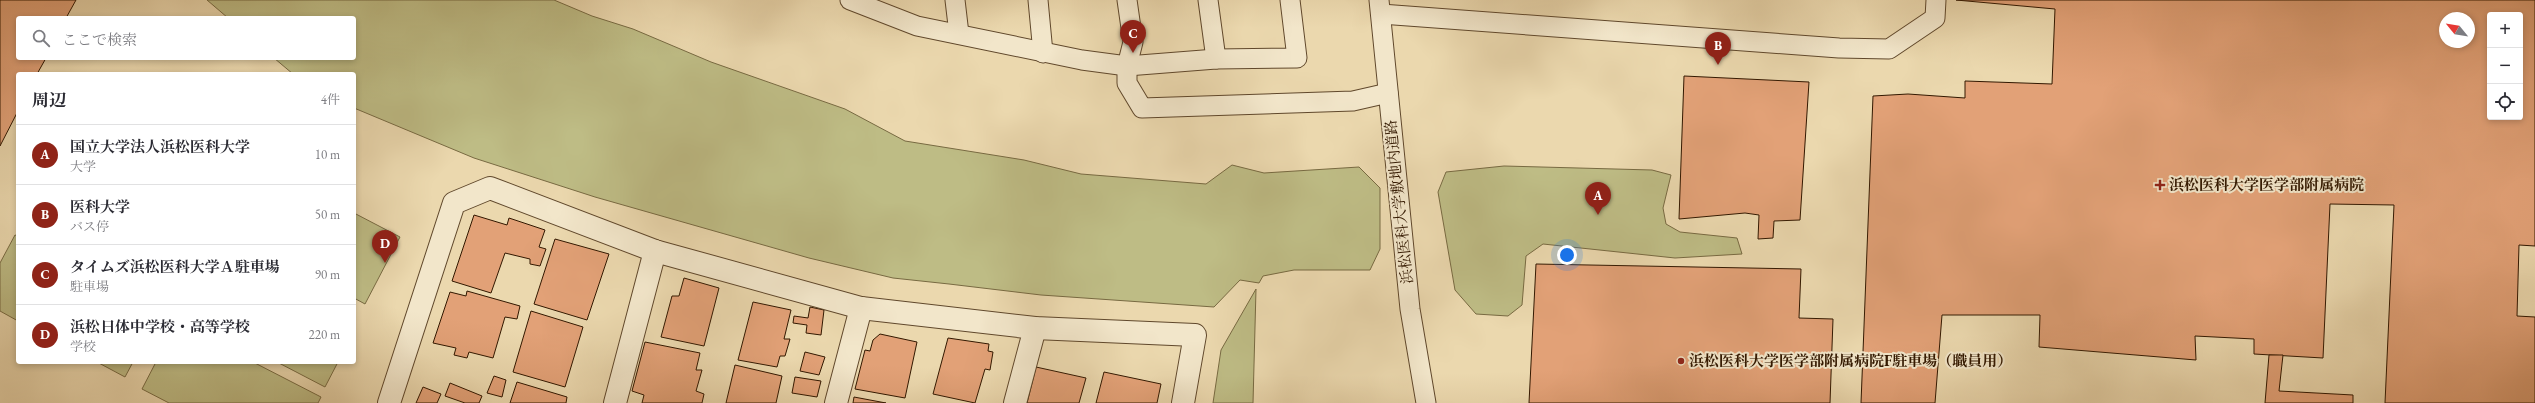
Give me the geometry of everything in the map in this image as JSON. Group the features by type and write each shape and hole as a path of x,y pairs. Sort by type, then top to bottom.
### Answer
{"street":[{"path":"389,403 454,203 490,188 655,251 861,308 1035,328 1195,335 1183,403"},
{"path":"615,403 655,251"},
{"path":"836,403 861,308"},
{"path":"1015,403 1035,328"}],"lane":[{"path":"850,0 867,4 916,26 1043,53 1127,66 1216,59 1297,58 1290,0"},
{"path":"955,0 959,34"},
{"path":"1038,0 1043,53"},
{"path":"1128,0 1133,42 1127,66 1127,83 1142,108 1353,101 1388,93"},
{"path":"1208,0 1216,59"},
{"path":"1380,7 1831,47 1890,49 1936,18 1936,0"},
{"name":"浜松医科大学敷地内道路","path":"1380,7 1410,309 1426,403"}],"shaded area":[{"path":"207,0 554,0 592,16 633,29 711,62 845,109 905,141 1024,160 1081,174 1206,184 1232,165 1264,173 1359,167 1380,188 1380,249 1370,270 1294,270 1263,276 1259,283 1240,280 1214,307 1041,295 893,278 809,258 595,197 474,158 356,109 356,72 291,72 276,60 356,60 356,16 226,16"},
{"path":"1504,166 1652,170 1671,175 1663,208 1666,224 1680,232 1737,238 1742,254 1675,258 1543,244 1526,256 1522,305 1508,316 1476,314 1455,290 1438,192 1446,172"},
{"path":"356,214 400,237 365,304 356,299"},
{"path":"16,235 16,320 0,311 0,263"},
{"path":"1256,289 1253,403 1213,403 1221,350"},
{"path":"101,364 132,364 125,377"},
{"path":"155,364 257,364 321,397 318,403 169,403 142,389"},
{"path":"281,364 337,364 325,387"}],"building":[{"path":"0,0 76,0 67,16 16,16 16,60 45,60 38,72 16,72 16,115 0,146"},
{"path":"1956,0 2535,0 2535,246 2519,245 2517,316 2535,317 2535,403 2385,403 2394,205 2330,204 2323,358 2254,354 2254,339 2195,336 2196,360 2039,347 2040,315 1942,315 1935,403 1861,403 1873,96 1908,94 1965,98 1965,81 2052,84 2055,9"},
{"path":"1684,76 1809,82 1800,220 1774,221 1773,238 1758,239 1759,215 1745,213 1679,219"},
{"path":"474,215 507,225 509,218 545,230 539,247 546,249 540,266 530,264 530,259 505,253 491,293 452,281"},
{"path":"555,239 609,254 587,320 534,304"},
{"name":"浜松医科大学医学部附属病院F駐車場（職員用）","path":"1536,264 1801,269 1799,318 1833,319 1830,403 1529,403"},
{"path":"684,278 719,288 704,346 661,337 672,296 679,296"},
{"path":"467,291 520,306 517,319 505,317 493,358 469,352 467,358 454,355 456,348 433,343 450,292 466,296"},
{"path":"753,302 791,310 784,339 790,339 785,356 780,356 777,367 738,360"},
{"path":"810,307 824,310 821,335 806,333 807,325 793,323 794,316 808,318"},
{"path":"531,311 583,327 565,387 513,372"},
{"path":"880,334 917,342 905,398 855,389 865,350 870,351 873,340"},
{"path":"948,338 989,344 988,351 993,352 990,370 985,369 975,403 933,394"},
{"path":"645,342 700,353 696,370 702,370 696,391 704,394 702,403 642,403 644,395 632,391"},
{"path":"805,352 825,357 819,375 800,371"},
{"path":"2269,355 2283,355 2279,391 2353,395 2353,403 2265,403"},
{"path":"735,365 782,376 776,403 726,403"},
{"path":"1036,367 1086,378 1079,403 1027,403"},
{"path":"1104,372 1161,384 1157,403 1096,403"},
{"path":"494,376 506,380 502,397 487,393"},
{"path":"795,377 821,381 817,397 792,393"},
{"path":"517,382 567,397 566,403 510,403"},
{"path":"450,383 482,396 479,403 465,403 445,396"},
{"path":"423,387 441,394 437,403 416,403"},
{"path":"854,397 886,403 853,403"}],"place":[{"name":"タイムズ浜松医科大学Ａ駐車場","path":"1133,53"},
{"name":"医科大学","path":"1718,65"},
{"name":"浜松医科大学医学部附属病院","path":"2160,185"},
{"name":"国立大学法人浜松医科大学","path":"1598,215"},
{"name":"浜松日体中学校・高等学校","path":"385,263"},
{"name":"浜松医科大学医学部附属病院F駐車場（職員用）","path":"1681,361"}]}
